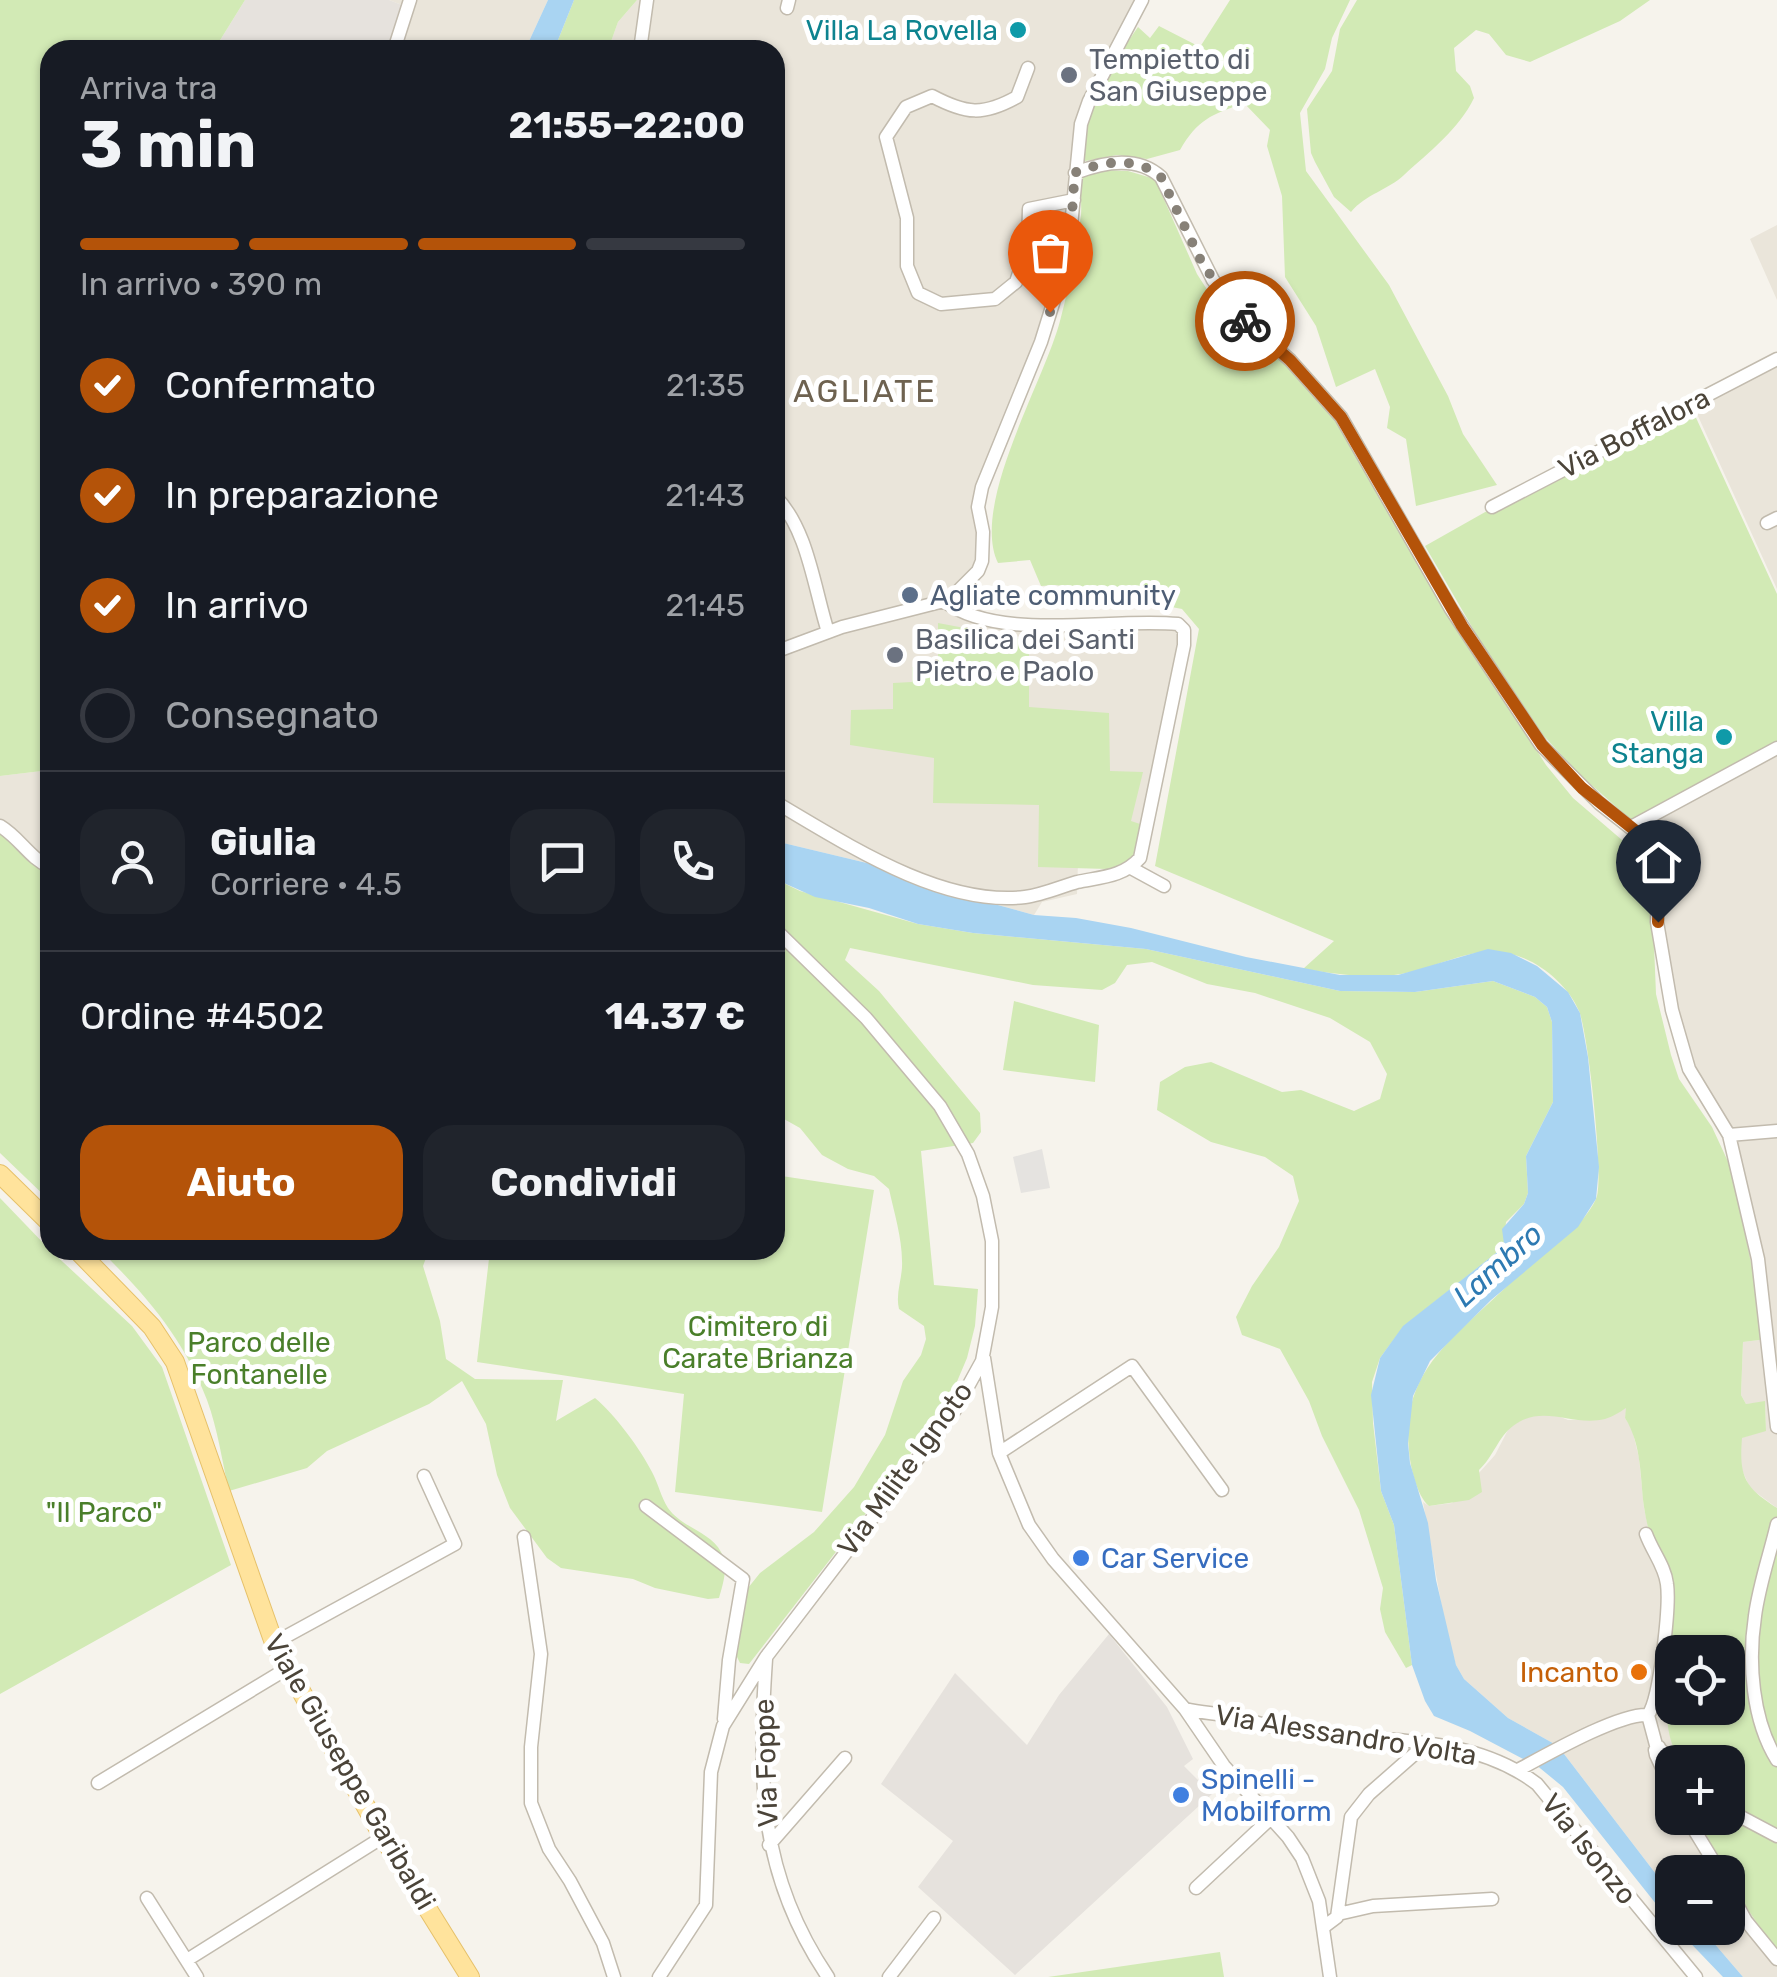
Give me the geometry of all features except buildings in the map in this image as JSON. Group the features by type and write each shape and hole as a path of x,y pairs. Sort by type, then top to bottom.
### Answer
{"main road":[{"path":"0,1174 40,1213"},
{"name":"Viale Giuseppe Garibaldi","path":"87,1260 152,1327 175,1362 274,1643 383,1837 470,1977"}],"street":[{"path":"397,40 410,0"},
{"path":"641,40 646,0"},
{"path":"785,648 828,632 944,601 972,578 982,561 983,532 978,507 982,487 1060,282 1074,200 1081,124 1139,3"},
{"path":"1028,68 1018,98 994,110 958,110 932,96 906,107 886,137 907,218 907,266 918,293 941,304 995,299 1016,282 1028,246 1029,209 1074,200"},
{"path":"1074,173 1104,164 1128,163 1152,169 1161,177 1213,280 1242,318 1322,393 1350,430 1462,626 1542,745 1566,773 1642,836 1660,866 1658,922 1678,1036 1699,1088 1728,1135 1758,1258 1777,1427"},
{"name":"Via Boffalora","path":"1492,507 1777,359"},
{"path":"785,507 801,540 828,632"},
{"path":"785,808 878,860 966,894 987,898 1030,897 1114,876 1131,868 1140,858 1184,630 1178,624 1163,622 1080,626 990,620 959,612 944,601"},
{"path":"1631,828 1777,748"},
{"path":"0,826 17,836 40,863"},
{"path":"1131,868 1164,886"},
{"name":"Via Milite Ignoto","path":"659,1977 706,1905 711,1772 723,1726 766,1657 942,1428 984,1356 992,1307 992,1241 980,1184 968,1154 940,1106 866,1018 785,938"},
{"path":"1728,1135 1777,1131"},
{"path":"984,1356 999,1453 1028,1525 1053,1559 1185,1708"},
{"path":"999,1453 1132,1366 1222,1490"},
{"path":"274,1643 455,1544 424,1476"},
{"path":"646,1506 743,1579 723,1726"},
{"path":"1777,1524 1754,1614 1753,1652 1760,1722 1777,1760"},
{"path":"1646,1534 1668,1583 1664,1644 1655,1699 1648,1715 1658,1745"},
{"path":"524,1536 542,1654 530,1747 530,1803 549,1849 603,1943 614,1977"},
{"name":"Via Foppe","path":"766,1657 762,1781 770,1845 791,1908 828,1977"},
{"path":"98,1782 288,1668"},
{"name":"Via Alessandro Volta","path":"1185,1708 1276,1729 1394,1738 1470,1752 1523,1767"},
{"name":"Via Alessandro Volta","path":"1185,1708 1224,1766 1302,1858 1324,1926 1330,1977"},
{"path":"1523,1767 1626,1720 1648,1715"},
{"path":"1324,1926 1334,1922 1338,1914 1350,1817 1368,1794 1427,1744"},
{"path":"770,1845 845,1758"},
{"name":"Via Isonzo","path":"1523,1767 1696,1977"},
{"path":"1196,1888 1271,1818"},
{"path":"1745,1819 1777,1836"},
{"path":"187,1960 383,1837"},
{"path":"147,1898 197,1977"},
{"path":"1338,1914 1373,1906 1492,1899"},
{"path":"889,1977 934,1918"},
{"path":"1745,1919 1777,1959"}],"shaded area":[{"path":"245,0 389,0 407,7 397,40 220,40"},
{"path":"389,0 548,0 530,40 397,40 407,7"},
{"path":"637,0 1137,0 1089,101 1060,282 982,487 982,561 945,601 990,620 1184,630 1144,843 1131,868 1115,829 1078,862 1077,894 1042,902 1034,915 928,886 871,864 785,843 785,40 612,40 618,22"},
{"path":"1777,225 1777,300 1750,239"},
{"path":"1777,359 1777,589 1692,403"},
{"path":"1777,748 1777,1508 1750,1488 1740,1465 1741,1438 1766,1430 1765,1402 1746,1404 1741,1395 1743,1342 1759,1340 1729,1135 1689,1069 1657,922 1659,866 1631,827"},
{"path":"40,771 40,859 0,826 0,776"},
{"path":"1042,1149 1050,1188 1021,1193 1013,1157"},
{"path":"1627,1407 1625,1418 1639,1458 1644,1508 1669,1624 1669,1635 1655,1635 1655,1725 1669,1725 1672,1745 1655,1745 1655,1835 1707,1835 1717,1855 1655,1855 1655,1873 1558,1746 1508,1718 1464,1679 1446,1630 1423,1502 1429,1506 1452,1503 1495,1455 1509,1428 1529,1415 1592,1420"},
{"path":"1109,1634 1167,1707 1193,1759 1184,1766 1212,1794 1015,1975 918,1887 953,1841 881,1784 955,1673 1027,1745 1059,1695"},
{"path":"1745,1903 1777,1953 1777,1977 1743,1977 1716,1945 1745,1945"}],"green space":[{"path":"0,0 245,0 220,40 40,40 40,771 0,776"},
{"path":"574,0 637,0 618,22 612,40 558,40"},
{"path":"1230,0 1350,0 1332,38 1325,69 1300,113 1306,171 1389,285 1448,396 1463,434 1497,485 1416,506 1406,439 1387,428 1390,407 1375,369 1336,387 1316,326 1285,277 1282,196 1267,146 1270,130 1244,103 1206,119 1180,150 1147,159 1117,155 1080,162 1101,91 1138,27 1150,38 1159,26 1200,47"},
{"path":"1357,0 1650,0 1620,21 1530,62 1506,55 1489,34 1476,30 1454,48 1456,71 1470,86 1474,98 1461,120 1404,175 1351,212 1334,197 1311,153 1307,109 1332,71 1340,29"},
{"path":"1102,170 1128,171 1155,179 1197,274 1217,305 1299,375 1331,408 1445,606 1546,765 1573,798 1643,858 1651,871 1656,994 1671,1055 1679,1079 1712,1127 1731,1168 1767,1339 1743,1342 1741,1395 1746,1404 1765,1401 1766,1431 1742,1438 1741,1451 1743,1471 1751,1487 1777,1508 1777,1953 1745,1905 1745,1855 1717,1855 1706,1835 1745,1835 1745,1745 1673,1745 1668,1725 1745,1725 1745,1635 1669,1635 1668,1613 1626,1408 1593,1421 1547,1416 1524,1419 1508,1430 1479,1470 1482,1492 1469,1500 1429,1506 1411,1465 1411,1408 1434,1358 1530,1265 1578,1225 1596,1199 1594,1106 1583,1024 1575,1002 1546,971 1502,952 1473,954 1389,975 1303,969 1334,941 1155,866 1199,629 1182,609 1056,585 1041,586 1030,560 998,563 992,538 1001,477 1060,321 1079,228 1083,177"},
{"path":"1692,409 1777,594 1777,744 1631,820 1578,773 1543,735 1479,639 1425,546"},
{"path":"938,623 1029,640 1029,707 1109,713 1110,771 1143,772 1131,821 1143,825 1133,857 1126,866 1038,867 1039,805 933,803 934,758 850,745 851,710 893,709 893,683 912,682 912,667 938,668"},
{"path":"0,826 40,859 40,1191 0,1153"},
{"path":"785,884 918,924 973,933 1146,949 1340,991 1415,992 1493,981 1535,997 1547,1007 1552,1022 1553,1102 1526,1156 1528,1193 1524,1204 1506,1222 1504,1244 1496,1253 1403,1327 1380,1358 1372,1382 1381,1491 1394,1525 1412,1665 1406,1668 1385,1632 1380,1609 1383,1588 1359,1510 1309,1401 1280,1349 1242,1335 1236,1317 1279,1247 1299,1201 1293,1176 1265,1157 1211,1142 1157,1110 1160,1082 1185,1067 1211,1062 1282,1092 1301,1090 1354,1111 1380,1099 1387,1074 1370,1042 1330,1018 1255,993 1207,984 1152,962 1127,965 1115,983 1102,990 1033,985 850,948 845,960 879,991 980,1113 981,1132 973,1143 921,1151 934,1285 978,1289 975,1326 953,1391 901,1468 749,1664 740,1663 736,1655 748,1588 760,1573 814,1532 854,1487 885,1435 903,1381 921,1355 926,1339 924,1326 899,1309 902,1252 889,1189 874,1176 848,1169 822,1155 800,1128 785,1120"},
{"path":"1014,1001 1099,1025 1095,1082 1003,1070"},
{"name":"Cimitero di Carate Brianza","path":"785,1177 874,1190 822,1512 675,1492 684,1394 477,1362 489,1260 785,1260"},
{"name":"\"Il Parco\"","path":"0,1198 40,1240 40,1260 61,1260 132,1326 162,1367 231,1565 0,1694"},
{"name":"Parco delle Fontanelle","path":"110,1260 425,1260 423,1266 440,1321 446,1359 475,1379 563,1380 556,1421 595,1398 641,1453 668,1508 721,1552 725,1569 719,1598 708,1599 655,1588 633,1579 561,1568 547,1558 510,1508 497,1475 486,1424 462,1381 429,1404 327,1451 307,1468 229,1491 211,1411 198,1378 175,1338"},
{"path":"1220,1952 1224,1977 1048,1977"}],"water":[{"path":"548,0 574,0 558,40 530,40"},
{"name":"Lambro","path":"785,843 871,864 928,886 1034,915 1131,928 1246,957 1340,975 1398,975 1488,949 1511,953 1537,966 1568,992 1580,1013 1588,1057 1599,1167 1596,1199 1578,1227 1491,1300 1430,1361 1413,1396 1408,1443 1456,1665 1464,1679 1508,1718 1558,1746 1529,1762 1434,1716 1425,1701 1412,1665 1394,1525 1381,1491 1371,1395 1380,1358 1403,1326 1496,1253 1504,1244 1502,1229 1524,1204 1528,1193 1526,1156 1553,1102 1552,1022 1547,1007 1535,997 1493,981 1415,992 1340,991 1146,949 918,924 869,908 815,897 785,884"},
{"path":"1561,1750 1655,1873 1655,1903 1563,1787 1535,1764"},
{"path":"1692,1945 1716,1945 1743,1977 1723,1977"}],"way so far":[{"path":"1050,312 1071,226 1074,173 1104,164 1128,163 1152,169 1161,177 1203,265 1245,321"}],"place":[{"name":"Villa La Rovella","path":"1018,30"},
{"name":"Tempietto di San Giuseppe","path":"1069,75"},
{"name":"Agliate community","path":"910,595"},
{"name":"Basilica dei Santi Pietro e Paolo","path":"895,655"},
{"name":"Villa Stanga","path":"1724,737"},
{"name":"Car Service","path":"1081,1558"},
{"name":"Incanto","path":"1639,1672"},
{"name":"Spinelli - Mobilform","path":"1181,1795"}],"district":[{"name":"AGLIATE","path":"865,391"}],"route":[{"path":"1245,321 1290,360 1341,417 1462,626 1542,745 1582,788 1642,836 1660,866 1658,922"}]}
